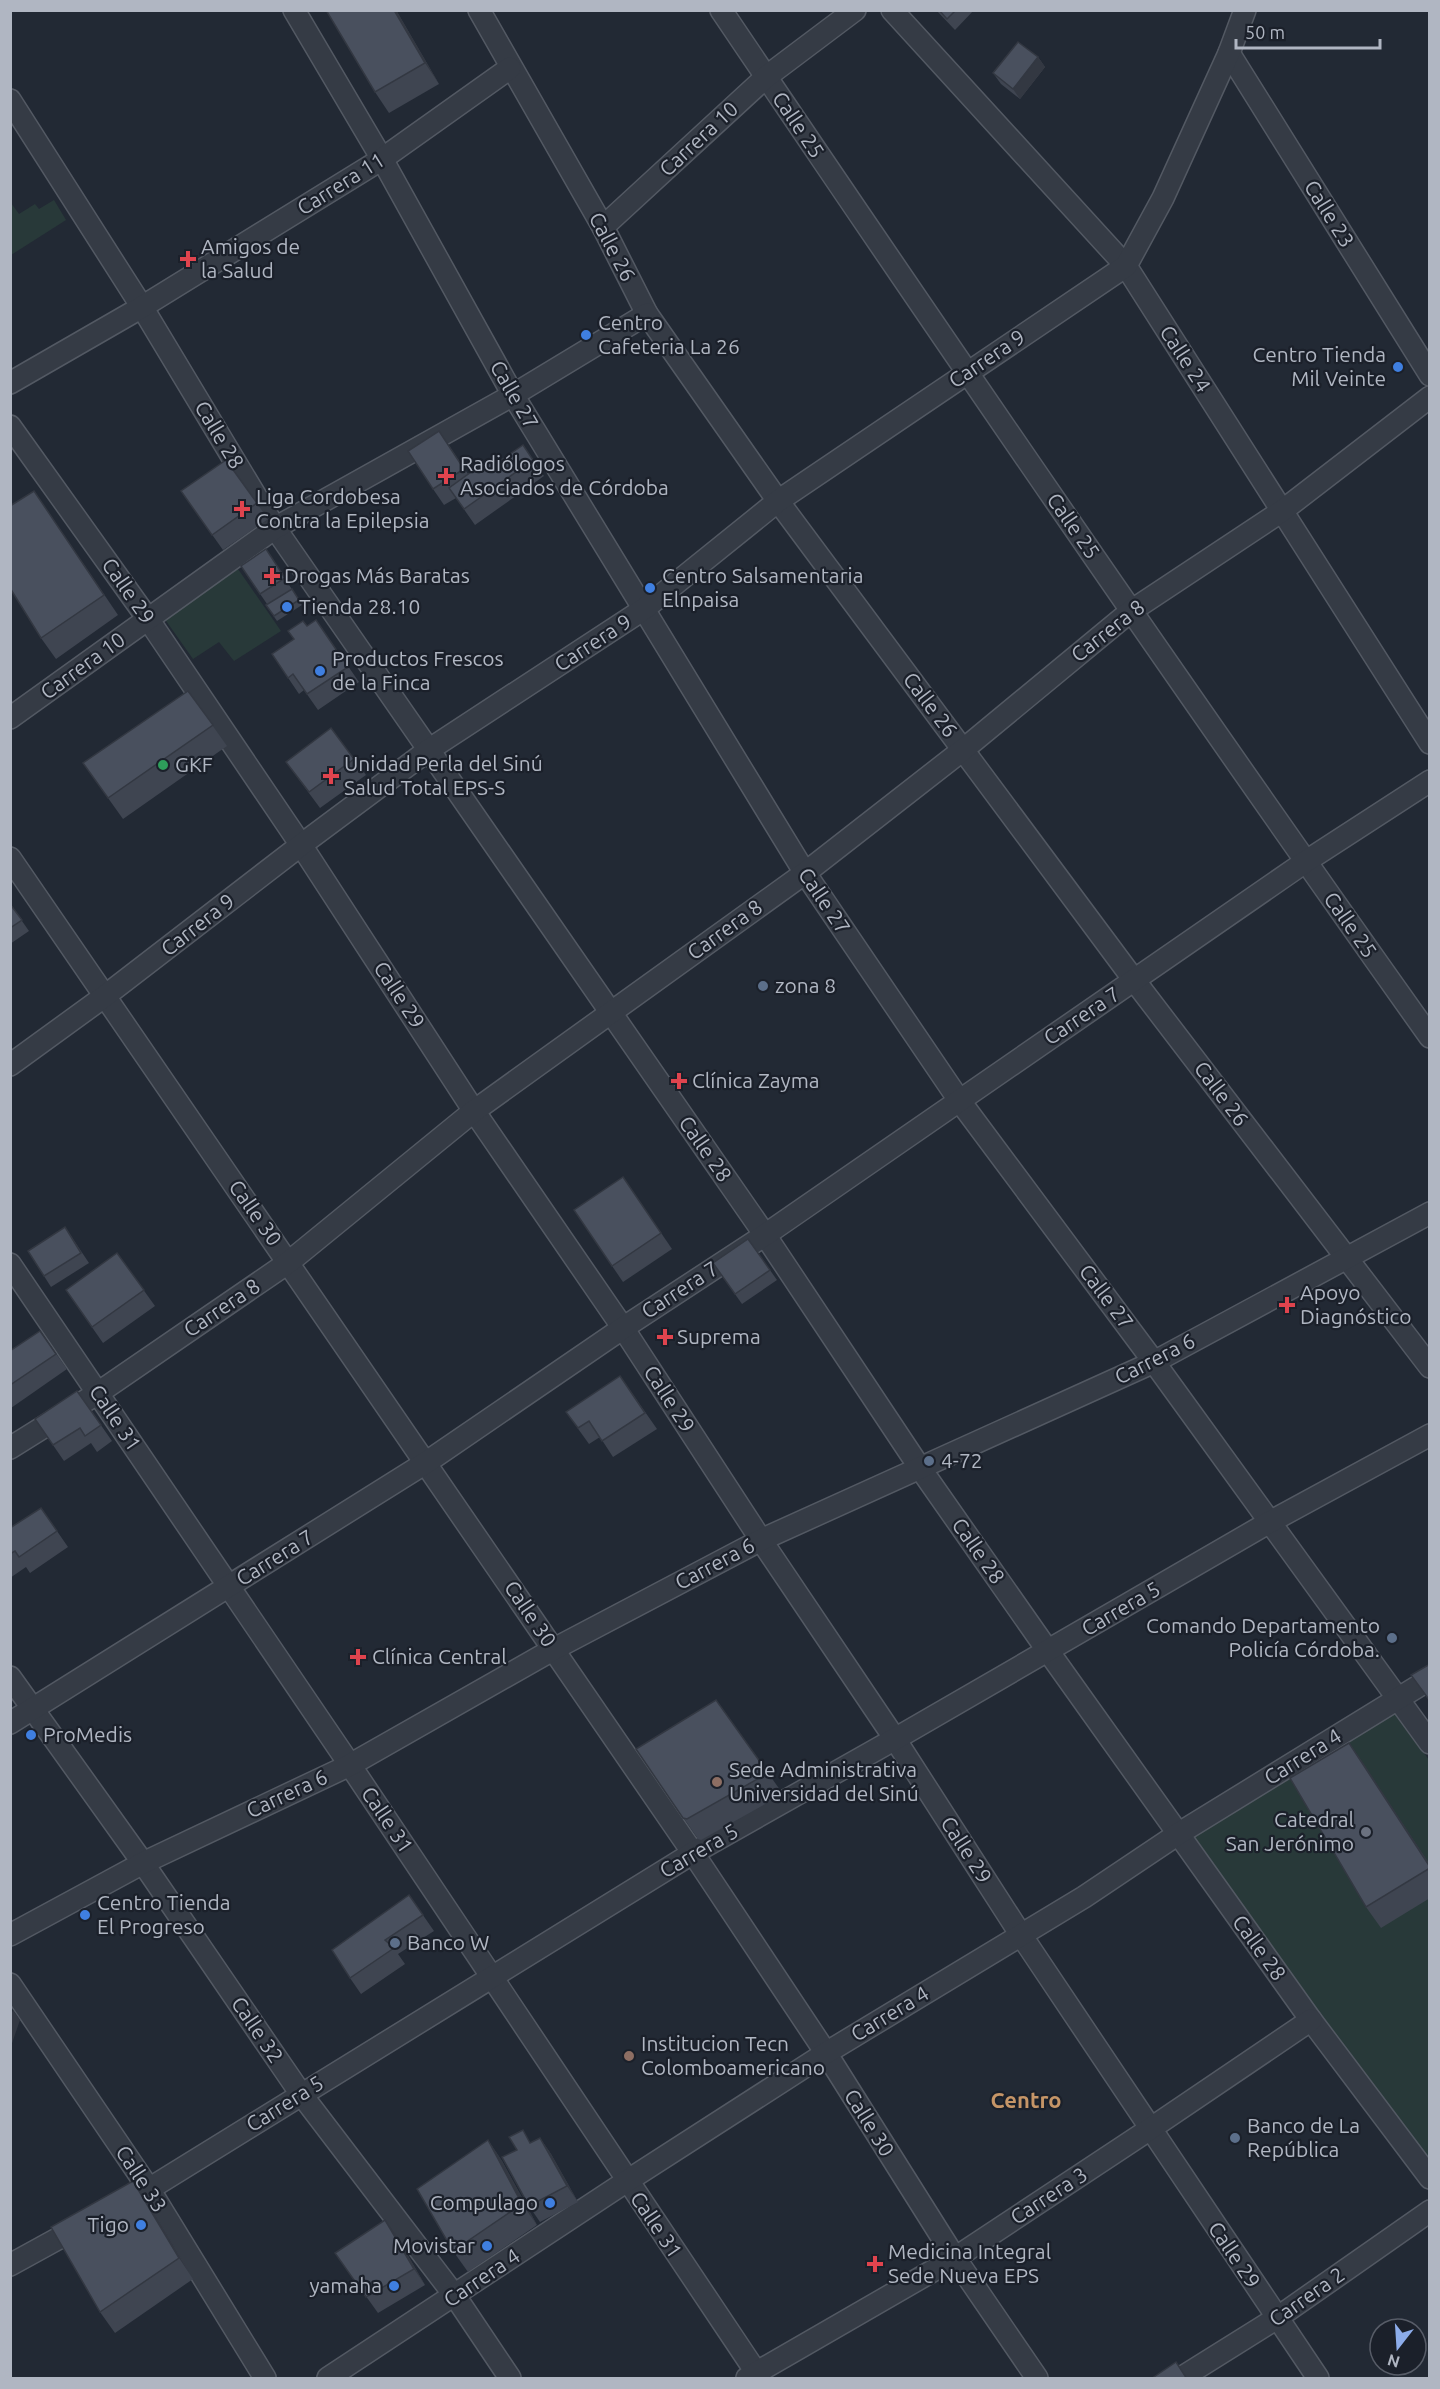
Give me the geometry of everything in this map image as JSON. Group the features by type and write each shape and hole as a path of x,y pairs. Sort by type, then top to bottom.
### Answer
{"street":[{"name":"Calle 27","path":"294,10 382,159 513,395 805,873 959,1100 1154,1362 1268,1523 1430,1743"},
{"name":"Calle 26","path":"479,10 510,68 603,227 647,314 778,501 1134,980 1430,1367"},
{"name":"Calle 25","path":"721,10 1131,611 1430,1037"},
{"name":"Carrera 10","path":"603,227 766,77 855,10"},
{"name":"Calle 24","path":"892,10 1126,267 1430,743"},
{"name":"Carrera 9","path":"10,1065 105,996 430,749 644,609 778,501 1126,267 1162,198 1229,53 1245,10"},
{"name":"Calle 23","path":"1229,53 1430,375"},
{"name":"Carrera 11","path":"10,383 142,307 382,159 510,68"},
{"name":"Calle 28","path":"10,100 142,307 275,528 765,1235 920,1468 1048,1651 1311,2020 1430,2178"},
{"name":"Carrera 10","path":"10,718 275,528 513,395 647,314"},
{"name":"Carrera 8","path":"10,1448 98,1393 289,1262 474,1110 805,873 964,750 1131,611 1282,511 1430,397"},
{"name":"Calle 29","path":"10,426 148,619 301,845 474,1110 623,1328 761,1540 895,1739 1021,1935 1318,2379"},
{"name":"Carrera 7","path":"10,1723 427,1462 623,1328 765,1235 1305,862 1430,781"},
{"name":"Calle 30","path":"10,858 427,1462 693,1853 826,2053 955,2258 1037,2379"},
{"name":"Carrera 6","path":"10,1935 143,1863 350,1765 554,1649 761,1540 1154,1362 1344,1257 1430,1213"},
{"name":"Calle 31","path":"10,1264 492,1977 754,2377"},
{"name":"Carrera 5","path":"10,2265 149,2189 693,1853 1268,1523 1430,1435"},
{"name":"Calle 32","path":"10,1677 143,1863 301,2094 455,2296 510,2379"},
{"name":"Carrera 4","path":"327,2379 826,2053 1021,1935 1178,1834 1430,1679"},
{"name":"Calle 33","path":"10,1984 149,2189 265,2379"},
{"name":"Carrera 3","path":"754,2377 955,2258 1311,2020"},
{"name":"Carrera 2","path":"1181,2379 1277,2318 1430,2211"}],"shaded area":[{"path":"54,200 66,220 11,255 11,203 19,214 35,204 39,209"},
{"path":"238,569 281,631 234,661 219,642 193,659 164,618"},
{"path":"1393,1709 1429,1760 1429,2172 1187,1838"}],"building":[{"path":"326,10 394,10 425,63 375,92"},
{"path":"939,10 956,10 947,19"},
{"path":"1018,42 1038,57 1013,89 993,73"},
{"path":"439,431 464,469 433,489 408,451"},
{"path":"523,445 533,460 464,509 449,488 492,457 497,463"},
{"path":"226,460 257,503 212,535 181,491"},
{"path":"34,491 104,595 41,638 10,588 10,506"},
{"path":"266,549 285,578 260,594 241,566"},
{"path":"292,589 299,600 274,616 266,605"},
{"path":"316,620 348,667 307,694 293,674 288,678 272,654 294,639 288,631 303,621 307,626"},
{"path":"188,691 213,725 108,798 83,763"},
{"path":"331,728 354,759 309,792 286,762"},
{"path":"10,904 22,920 10,928"},
{"path":"623,1177 661,1233 612,1266 574,1210"},
{"path":"65,1227 81,1253 44,1276 28,1251"},
{"path":"748,1239 770,1270 735,1294 713,1263"},
{"path":"117,1253 144,1290 92,1327 66,1290"},
{"path":"40,1331 56,1354 10,1385 10,1351"},
{"path":"620,1376 645,1413 602,1441 589,1421 578,1428 566,1412"},
{"path":"77,1391 101,1425 85,1436 80,1428 53,1445 35,1419"},
{"path":"41,1508 57,1531 19,1557 15,1551 10,1554 10,1528"},
{"path":"1430,1664 1430,1701 1411,1675"},
{"name":"Sede Administrativa Universidad del Sinú","path":"716,1700 768,1773 687,1819 683,1818 636,1749"},
{"name":"Catedral San Jerónimo","path":"1349,1743 1430,1867 1366,1907 1290,1778"},
{"path":"409,1895 423,1915 385,1940 394,1948 350,1978 332,1950"},
{"path":"523,2130 530,2143 540,2138 567,2186 529,2206 502,2157 517,2150 509,2137"},
{"path":"488,2140 522,2204 453,2251 417,2189"},
{"path":"133,2181 179,2258 100,2312 51,2227"},
{"path":"385,2220 414,2269 366,2297 335,2253"},
{"path":"1176,2362 1187,2379 1151,2379"}],"place":[{"name":"Amigos de la Salud","path":"188,259"},
{"name":"Centro Cafeteria La 26","path":"586,335"},
{"name":"Centro Tienda Mil Veinte","path":"1398,367"},
{"name":"Radiólogos Asociados de Córdoba","path":"446,476"},
{"name":"Liga Cordobesa Contra la Epilepsia","path":"242,509"},
{"name":"Drogas Más Baratas","path":"272,576"},
{"name":"Centro Salsamentaria Elnpaisa","path":"650,588"},
{"name":"Tienda 28.10","path":"287,607"},
{"name":"Productos Frescos de la Finca","path":"320,671"},
{"name":"GKF","path":"163,765"},
{"name":"Unidad Perla del Sinú Salud Total EPS-S","path":"331,776"},
{"name":"zona 8","path":"763,986"},
{"name":"Clínica Zayma","path":"679,1081"},
{"name":"Apoyo Diagnóstico","path":"1287,1305"},
{"name":"Suprema","path":"665,1337"},
{"name":"4-72","path":"929,1461"},
{"name":"Comando Departamento Policía Córdoba.","path":"1392,1638"},
{"name":"Clínica Central","path":"358,1657"},
{"name":"ProMedis","path":"31,1735"},
{"name":"Sede Administrativa Universidad del Sinú","path":"717,1782"},
{"name":"Catedral San Jerónimo","path":"1366,1832"},
{"name":"Centro Tienda El Progreso","path":"85,1915"},
{"name":"Banco W","path":"395,1943"},
{"name":"Institucion Tecn Colomboamericano","path":"629,2056"},
{"name":"Banco de La República","path":"1235,2138"},
{"name":"Compulago","path":"550,2203"},
{"name":"Tigo","path":"141,2225"},
{"name":"Movistar","path":"487,2246"},
{"name":"Medicina Integral Sede Nueva EPS","path":"875,2264"},
{"name":"yamaha","path":"394,2286"}],"district":[{"name":"Centro","path":"1026,2100"}]}
